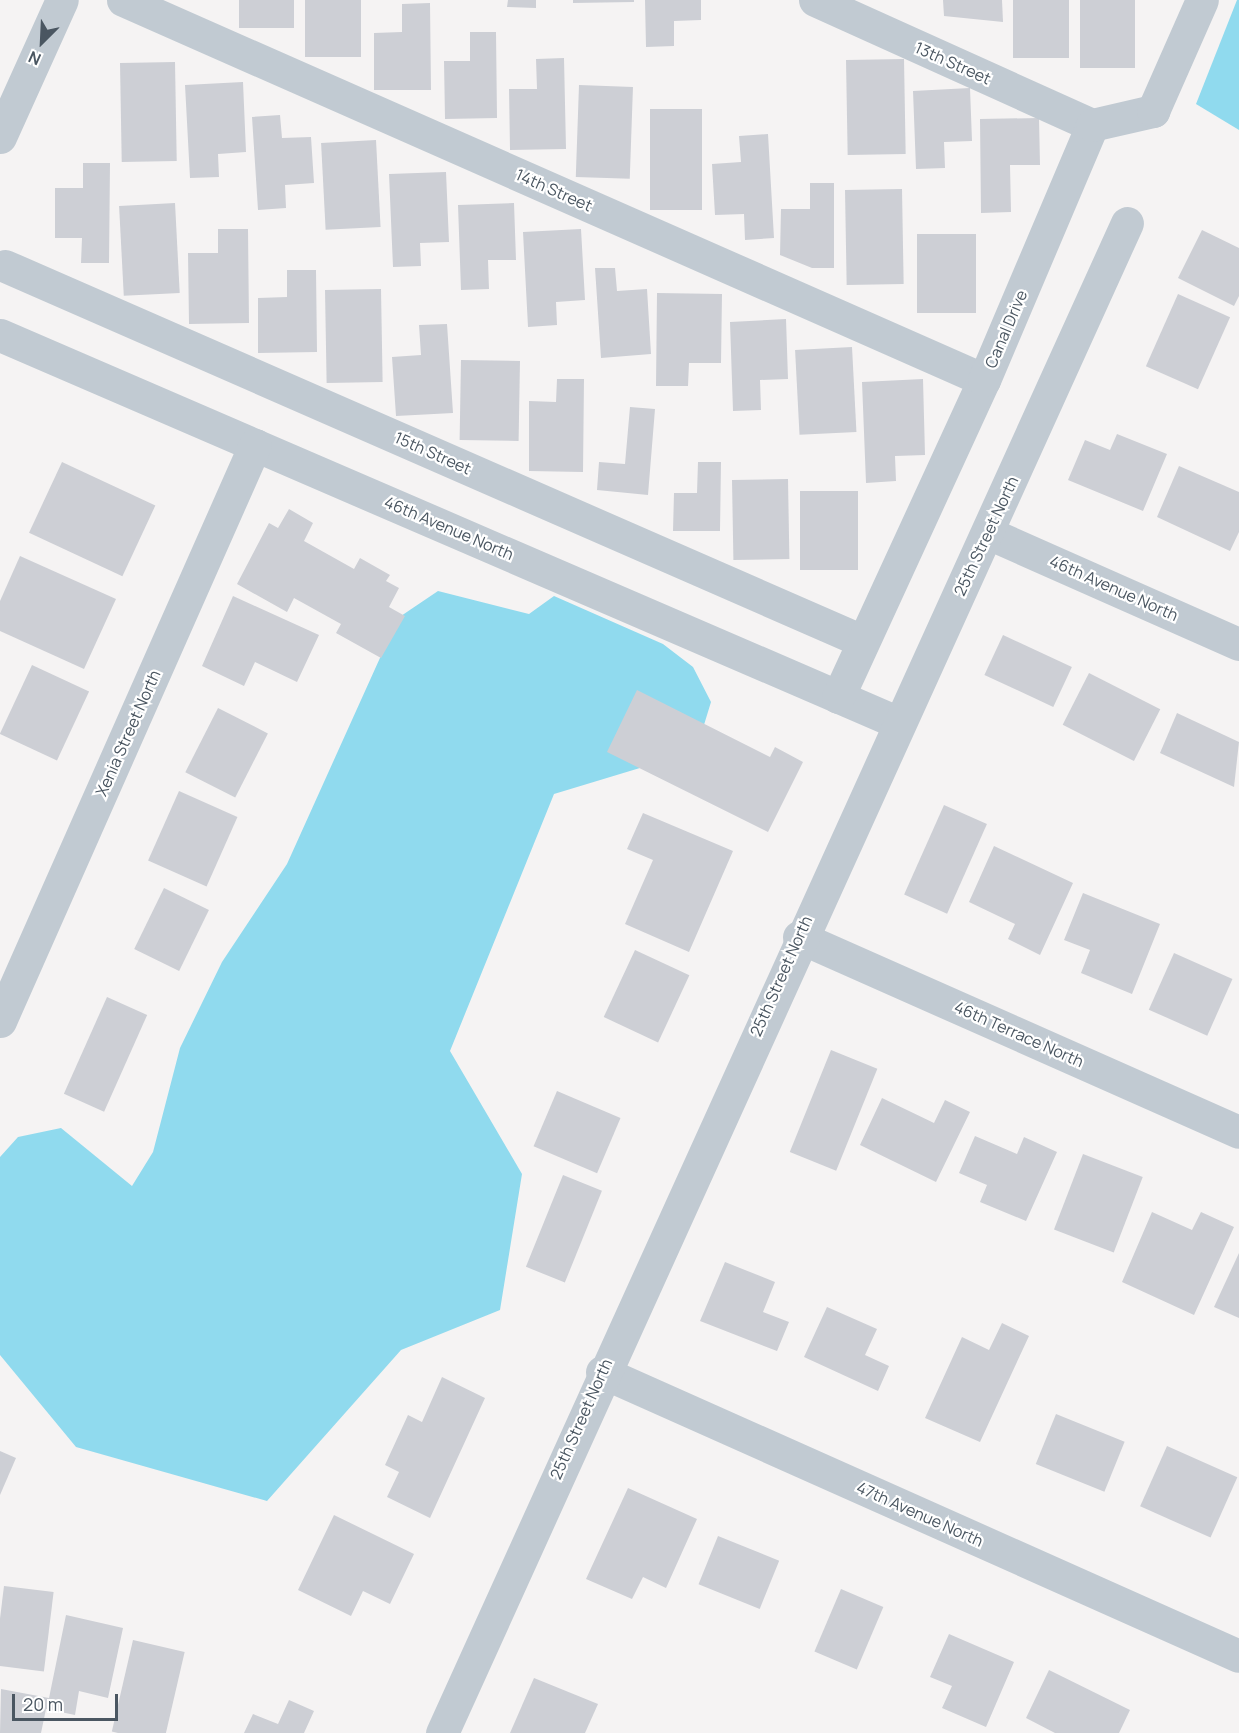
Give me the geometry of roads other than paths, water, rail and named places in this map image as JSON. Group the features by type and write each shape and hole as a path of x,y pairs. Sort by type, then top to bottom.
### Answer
{"street":[{"path":"0,137 62,0"},
{"name":"14th Street","path":"123,0 984,380"},
{"name":"13th Street","path":"815,0 1092,125"},
{"path":"1092,125 1153,111 1202,0"},
{"name":"Canal Drive","path":"838,697 860,640 984,380 1092,125"},
{"name":"25th Street North","path":"442,1733 799,937 897,722 988,533 1127,223"},
{"name":"15th Street","path":"5,266 860,640"},
{"name":"46th Avenue North","path":"0,335 897,722"},
{"name":"Xenia Street North","path":"0,1020 255,445"},
{"name":"46th Avenue North","path":"988,533 1239,644"},
{"name":"46th Terrace North","path":"799,937 1239,1132"},
{"name":"47th Avenue North","path":"602,1372 1239,1656"}],"water":[{"path":"1237,0 1239,0 1239,130 1196,104"},
{"path":"438,591 529,614 554,596 663,644 693,667 711,702 696,751 554,794 450,1051 522,1174 500,1310 401,1350 267,1501 76,1447 0,1355 0,1157 18,1137 61,1128 132,1186 153,1152 180,1048 222,962 287,864 398,618"}]}
